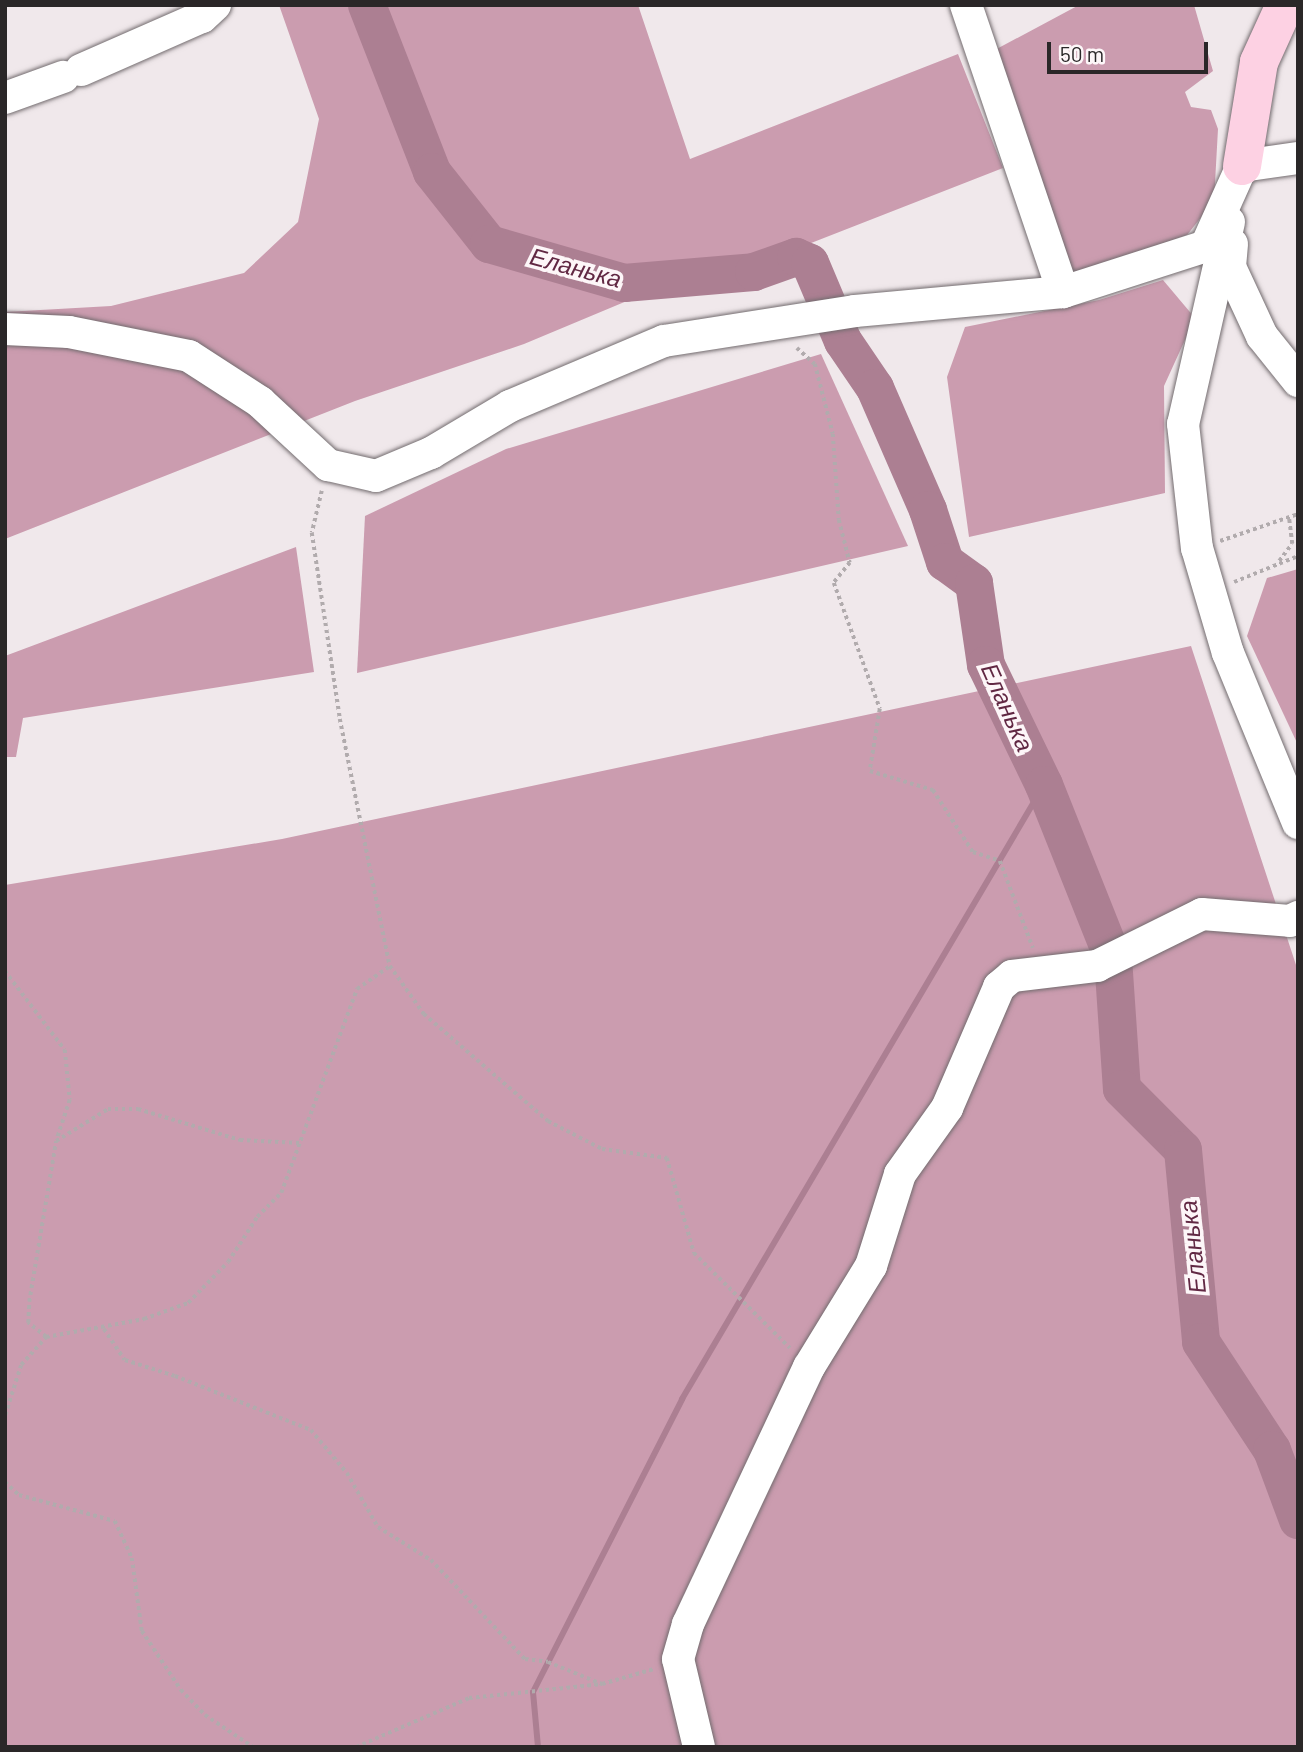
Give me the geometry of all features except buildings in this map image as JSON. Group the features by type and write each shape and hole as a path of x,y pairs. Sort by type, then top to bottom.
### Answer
{"main road":[{"path":"1242,166 1259,62 1284,5"}],"street":[{"path":"5,98 72,73 202,17 215,5"},
{"path":"966,5 1063,292"},
{"path":"1242,166 1298,159"},
{"path":"5,329 69,332 189,356 260,402 328,465 376,476 431,453 510,406 664,341 855,311 1063,292 1206,246 1242,166"},
{"path":"1242,166 1230,267 1262,336 1298,381"},
{"path":"1242,166 1183,424 1197,548 1228,653 1298,823"},
{"path":"699,1747 678,1659 714,1563 809,1367 871,1266 900,1174 947,1108 999,987 1012,976 1035,977 1097,967 1202,915 1290,921 1298,917"}],"path":[{"path":"798,321 794,345 815,364 833,434 839,520 850,563 834,583 880,709 870,771 933,790 973,852 1000,861 1034,949 1035,977"},
{"path":"328,465 312,533 340,719 390,966 424,1014 548,1121 602,1149 667,1158 694,1253 809,1367"},
{"path":"1197,548 1298,514"},
{"path":"1278,563 1293,544 1289,519"},
{"path":"1210,593 1298,556"},
{"path":"5,1415 21,1365 46,1337 104,1329 188,1303 228,1262 257,1217 281,1193 357,989 390,966"},
{"path":"5,971 65,1050 71,1100 56,1141 29,1302 28,1323 46,1337"},
{"path":"56,1141 108,1109 138,1109 240,1140 300,1143"},
{"path":"104,1329 125,1360 175,1376 311,1430 347,1473 378,1527 430,1560 525,1659 548,1662 602,1684"},
{"path":"5,1482 19,1496 115,1521 132,1558 142,1631 181,1690 205,1715 253,1747"},
{"path":"356,1747 469,1698 602,1684 678,1659"}],"shaded area":[{"path":"279,5 638,5 690,159 958,54 1003,168 806,245 701,270 524,344 355,401 5,539 5,312 111,306 244,273 298,222 319,119"},
{"path":"1079,5 1194,5 1213,71 1185,92 1191,107 1211,110 1218,129 1214,201 1187,235 1066,278 991,52"},
{"path":"1163,280 1195,318 1164,386 1165,493 969,537 947,377 965,327 1099,300"},
{"path":"821,354 908,546 357,673 365,516 506,449"},
{"path":"296,547 314,672 23,718 16,757 5,757 5,656"},
{"path":"1298,569 1298,745 1247,636 1267,578"},
{"path":"1191,646 1298,971 1298,1747 5,1747 5,885 282,839"}],"waterway":[{"name":"Еланька","path":"367,5 432,172 489,244 624,283 754,272 796,257 810,263 843,341 875,388 928,510 945,562 974,583 986,665 1044,785 1113,958 1122,1089 1183,1150 1201,1342 1272,1450 1298,1520"},
{"path":"538,1747 533,1692 682,1399 1044,785"}]}
